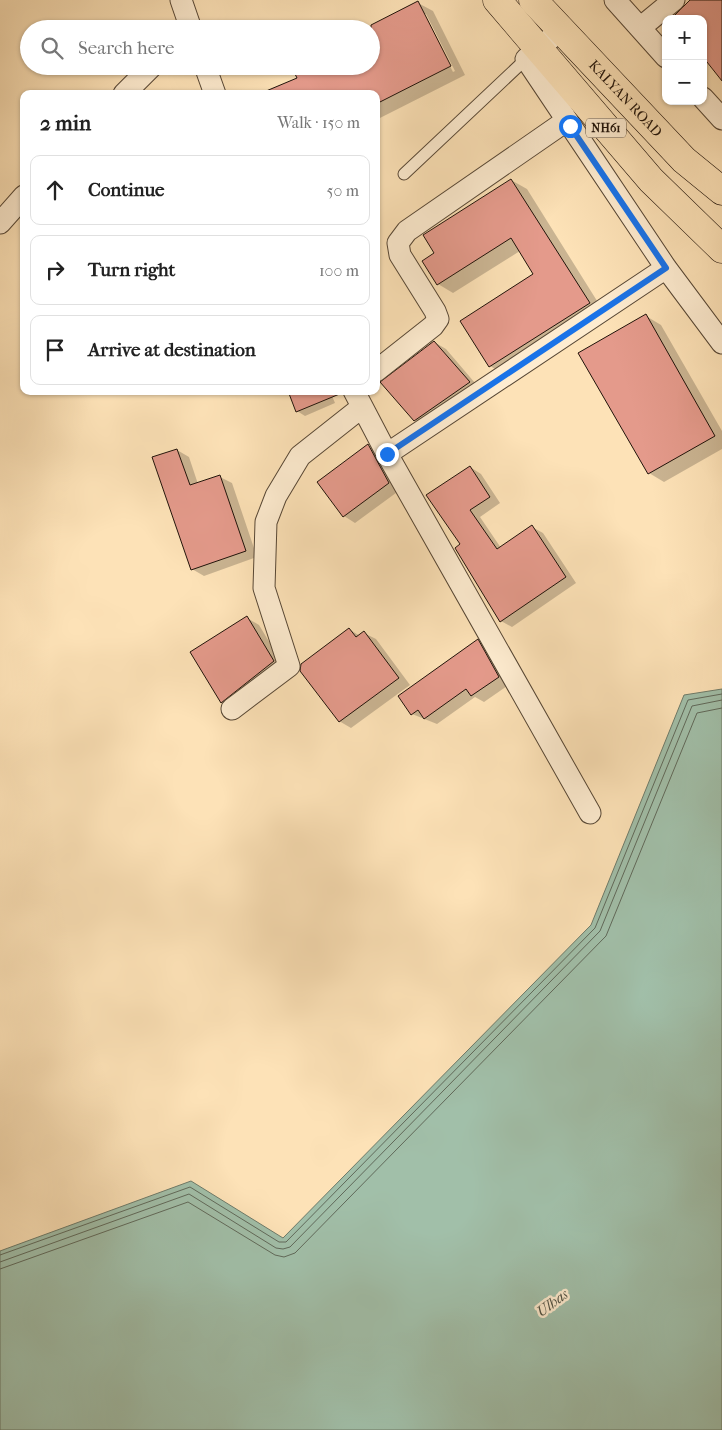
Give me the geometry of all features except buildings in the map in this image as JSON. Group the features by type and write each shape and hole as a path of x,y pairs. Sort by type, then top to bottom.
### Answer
{"highway":[{"name":"NH61","path":"497,0 532,54 651,180 722,249"},
{"name":"KALYAN ROAD","path":"534,0 684,160 722,191"}],"street":[{"path":"181,0 188,20"},
{"path":"614,0 662,53"},
{"path":"640,28 674,0"},
{"path":"562,29 532,54 566,120 666,268 722,343"},
{"path":"128,90 143,75"},
{"path":"208,75 214,90"},
{"path":"707,102 722,119"},
{"path":"380,368 433,326 438,319 435,311 400,255 398,243 407,231 566,120"},
{"path":"0,223 20,200"},
{"path":"387,454 666,268"},
{"path":"232,709 289,666 264,588 266,522 276,496 300,456 358,399 387,454 590,813"}],"lane":[{"path":"404,174 532,54"}],"water":[{"name":"Ulhas","path":"722,689 722,1430 0,1430 0,1251 191,1181 283,1238 591,925 684,695"}],"route":[{"path":"387,454 666,268 570,126"}]}
